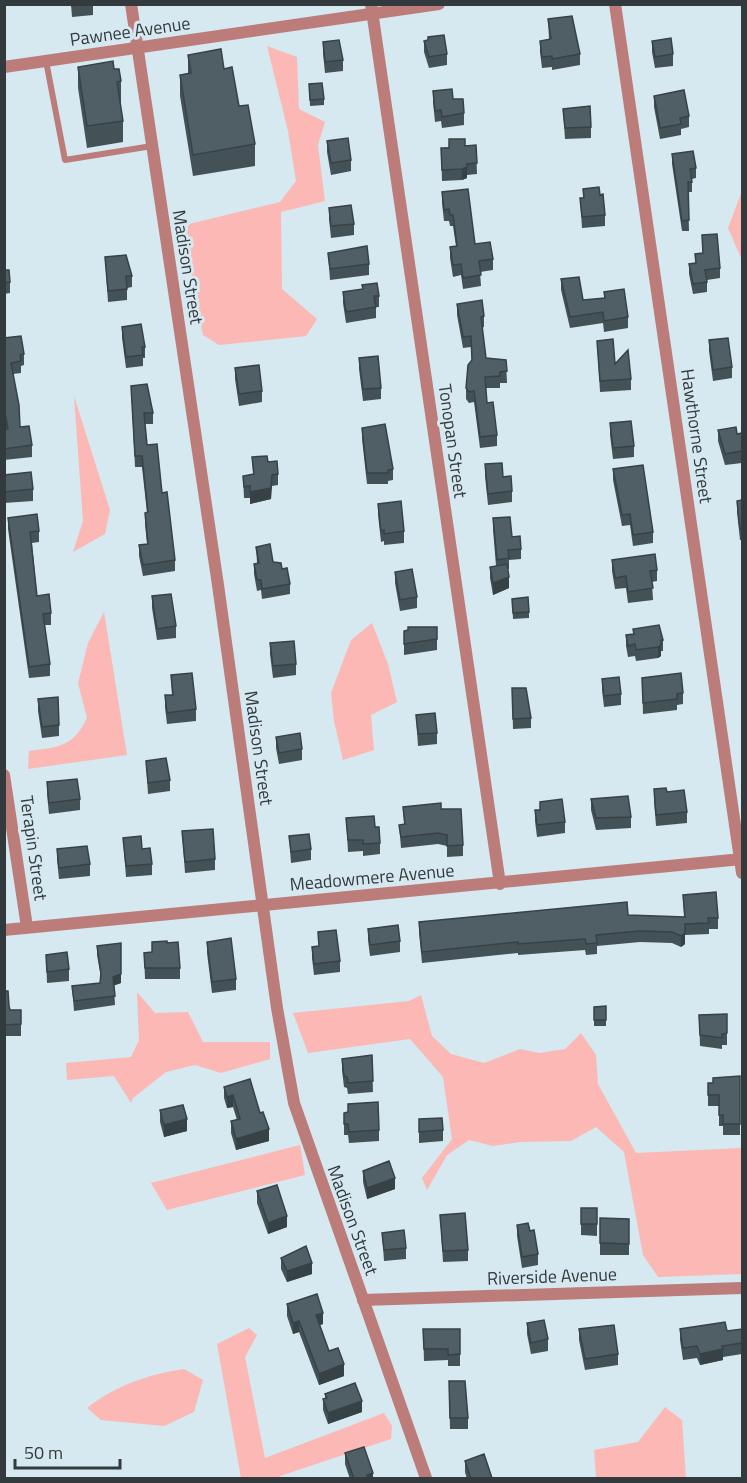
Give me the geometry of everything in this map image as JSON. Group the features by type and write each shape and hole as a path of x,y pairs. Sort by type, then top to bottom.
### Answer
{"street":[{"name":"Madison Street","path":"131,4 277,1008 294,1103 426,1479"},
{"name":"Pawnee Avenue","path":"4,67 137,49 372,10 439,4"},
{"name":"Hawthorne Street","path":"615,4 742,873"},
{"name":"Tonopan Street","path":"372,10 500,884"},
{"name":"Terapin Street","path":"4,775 27,927"},
{"name":"Meadowmere Avenue","path":"4,930 741,859"},
{"name":"Riverside Avenue","path":"363,1300 742,1288"}],"lane":[{"path":"46,61 65,160 152,146"}],"shaded area":[{"path":"267,46 297,57 299,109 325,122 318,145 325,201 281,212 282,289 317,319 306,336 219,345 203,335 184,241 189,224 280,202 296,181 288,131"},
{"path":"742,191 742,260 728,228"},
{"path":"74,396 110,510 105,534 73,552 83,521"},
{"path":"104,612 127,755 28,769 29,751 64,744 76,735 87,718 78,683 88,643"},
{"path":"372,623 388,664 397,702 371,715 374,750 343,760 334,721 331,693 351,640"},
{"path":"137,992 155,1013 188,1012 203,1042 270,1042 270,1059 221,1073 195,1065 166,1072 133,1098 131,1103 114,1076 67,1080 66,1063 131,1057 139,1040"},
{"path":"421,995 432,1036 451,1054 484,1063 520,1049 539,1053 565,1049 581,1033 596,1055 598,1084 636,1153 742,1148 742,1274 658,1277 643,1255 624,1152 596,1127 571,1141 520,1142 493,1146 469,1140 447,1155 427,1190 422,1178 452,1139 443,1077 410,1039 308,1053 293,1013 409,1001"},
{"path":"300,1145 305,1175 167,1210 151,1183"},
{"path":"249,1328 257,1335 245,1357 265,1458 384,1413 392,1426 391,1439 280,1476 280,1478 241,1478 217,1344"},
{"path":"184,1369 203,1380 194,1412 164,1426 101,1420 87,1408 109,1393 132,1382"},
{"path":"665,1407 682,1420 686,1478 596,1478 594,1450 638,1442"}],"building":[{"path":"572,16 580,54 552,59 552,56 542,57 540,41 551,39 548,19"},
{"path":"444,35 447,54 429,57 424,41 428,40 428,37"},
{"path":"671,38 673,54 655,57 652,41"},
{"path":"339,40 343,60 325,62 323,42"},
{"path":"221,49 224,69 232,67 239,106 248,105 255,144 193,155 180,75 191,73 188,55"},
{"path":"113,61 114,69 119,69 121,81 117,82 123,121 87,126 78,67"},
{"path":"322,83 324,99 310,100 309,84"},
{"path":"452,89 453,99 463,99 464,113 442,117 441,110 435,111 433,91"},
{"path":"684,90 689,116 680,118 681,124 660,128 654,96"},
{"path":"590,106 591,127 565,128 563,109"},
{"path":"348,138 351,160 331,163 327,141"},
{"path":"449,139 465,139 465,146 476,145 477,163 467,164 467,167 462,169 442,170 441,148 449,148"},
{"path":"693,151 696,168 690,169 692,182 688,182 689,220 682,221 672,154"},
{"path":"599,187 600,195 603,194 605,215 582,217 580,198 584,198 583,189"},
{"path":"468,189 475,244 490,242 493,259 479,261 481,275 463,278 461,264 453,265 450,247 457,246 453,215 450,215 449,209 444,210 442,192"},
{"path":"351,205 354,224 331,226 329,208"},
{"path":"717,234 720,268 705,270 707,282 693,284 689,264 696,263 695,254 703,253 702,235"},
{"path":"367,246 369,264 330,269 328,253"},
{"path":"126,255 132,276 126,276 127,289 108,291 105,257"},
{"path":"4,270 9,270 10,282 4,283"},
{"path":"579,277 583,300 605,298 604,292 624,289 628,317 604,321 603,312 570,317 561,279"},
{"path":"377,283 379,296 374,296 376,307 346,312 343,292 363,289 362,285"},
{"path":"482,300 484,316 481,317 486,358 506,360 507,371 500,372 500,376 485,377 487,403 493,402 497,435 480,437 474,391 469,392 466,388 468,365 472,360 471,336 463,337 457,304"},
{"path":"141,324 145,347 142,347 143,355 126,357 122,327"},
{"path":"21,336 24,354 20,355 21,361 11,363 19,405 20,427 29,426 32,445 4,449 4,429 8,429 4,407 4,338"},
{"path":"728,338 732,367 713,370 709,340"},
{"path":"613,339 615,364 628,350 631,379 600,381 597,341"},
{"path":"378,356 381,388 363,389 359,358"},
{"path":"259,365 262,391 239,394 235,368"},
{"path":"147,384 153,413 144,413 147,445 157,444 162,493 167,492 175,560 143,565 139,545 148,544 145,513 148,512 142,456 135,456 131,386"},
{"path":"631,421 634,446 613,448 610,423"},
{"path":"385,424 393,469 388,470 388,473 367,473 362,428"},
{"path":"736,427 737,434 742,433 742,451 725,454 718,430"},
{"path":"267,456 268,462 277,461 278,474 272,475 271,488 250,492 250,486 244,487 243,476 254,474 252,457"},
{"path":"502,463 503,477 511,476 512,491 488,494 485,464"},
{"path":"643,465 653,532 633,535 630,514 622,515 613,469"},
{"path":"31,472 33,489 4,492 4,475"},
{"path":"742,500 742,528 740,529 737,501"},
{"path":"401,501 404,531 384,534 384,530 381,531 378,504"},
{"path":"37,514 39,531 30,532 37,596 49,594 51,613 43,614 50,664 29,667 8,518"},
{"path":"510,517 512,537 520,536 521,549 508,550 509,558 497,560 493,518"},
{"path":"270,544 273,562 281,563 282,569 287,568 290,584 262,589 261,580 257,580 254,564 259,563 256,547"},
{"path":"655,554 657,570 650,571 653,588 628,592 626,576 615,578 612,560"},
{"path":"507,564 509,577 493,583 490,567"},
{"path":"412,569 417,597 400,600 395,572"},
{"path":"171,594 176,626 157,629 152,596"},
{"path":"528,597 529,612 513,613 512,599"},
{"path":"659,625 663,640 661,640 661,645 636,650 635,644 628,646 626,635 634,634 633,629"},
{"path":"408,627 437,627 437,639 404,644 404,631 408,630"},
{"path":"294,641 296,664 273,666 270,643"},
{"path":"192,673 196,709 167,713 165,695 173,695 171,675"},
{"path":"681,673 683,693 677,694 677,699 643,703 642,678"},
{"path":"619,677 621,694 604,696 602,679"},
{"path":"512,688 526,688 531,718 513,719"},
{"path":"58,697 59,725 42,727 38,699"},
{"path":"435,713 437,733 418,734 416,715"},
{"path":"300,733 302,749 279,753 276,737"},
{"path":"166,758 170,780 148,783 146,761"},
{"path":"77,779 80,799 49,803 47,782"},
{"path":"666,788 667,792 684,790 687,812 656,815 654,789"},
{"path":"628,796 631,817 596,818 591,799"},
{"path":"562,799 565,822 537,825 535,810 540,810 540,802"},
{"path":"441,803 441,809 461,809 463,845 447,846 447,835 438,833 401,837 399,825 405,824 403,807"},
{"path":"374,816 375,827 379,827 380,843 363,844 363,840 348,840 346,818"},
{"path":"213,829 215,859 185,862 182,831"},
{"path":"309,834 311,849 291,852 289,836"},
{"path":"141,836 142,849 150,848 152,864 126,866 123,838"},
{"path":"87,846 90,864 59,868 57,849"},
{"path":"716,892 718,918 708,918 709,923 685,924 685,933 681,936 672,932 640,931 596,935 597,943 586,944 585,939 518,944 518,942 422,952 419,922 627,902 628,915 685,917 683,895"},
{"path":"398,925 400,941 370,945 368,929"},
{"path":"336,930 340,961 314,964 312,947 319,946 318,932"},
{"path":"231,938 236,979 212,982 207,942"},
{"path":"167,941 167,943 178,942 180,968 145,968 144,953 152,952 152,942"},
{"path":"121,943 121,974 113,977 115,996 74,1001 72,986 100,983 101,973 97,946"},
{"path":"67,952 69,969 47,972 46,955"},
{"path":"4,991 8,991 10,1010 21,1010 21,1024 4,1025"},
{"path":"606,1006 606,1020 594,1020 594,1007"},
{"path":"727,1014 727,1033 722,1034 722,1038 700,1035 699,1015"},
{"path":"372,1055 373,1081 348,1083 347,1077 344,1076 342,1059"},
{"path":"740,1076 740,1124 723,1124 723,1115 719,1115 719,1095 708,1095 708,1083 713,1083 713,1078"},
{"path":"250,1079 260,1113 263,1112 269,1129 236,1139 231,1121 240,1119 233,1095 227,1097 224,1087"},
{"path":"378,1102 379,1130 349,1132 348,1124 344,1124 344,1113 348,1112 348,1104"},
{"path":"183,1105 187,1119 164,1125 160,1110"},
{"path":"442,1118 443,1130 419,1132 419,1119"},
{"path":"389,1161 395,1178 367,1188 363,1171"},
{"path":"277,1185 287,1216 268,1223 257,1191"},
{"path":"581,1208 597,1208 597,1224 581,1224"},
{"path":"465,1213 468,1250 443,1251 440,1215"},
{"path":"600,1218 629,1219 629,1244 600,1243"},
{"path":"528,1223 530,1231 534,1230 538,1254 522,1257 517,1225"},
{"path":"404,1230 406,1248 384,1250 382,1233"},
{"path":"306,1246 312,1263 287,1271 281,1258"},
{"path":"317,1294 323,1313 316,1315 329,1351 338,1348 344,1364 319,1374 299,1321 293,1323 287,1304"},
{"path":"544,1320 548,1339 531,1343 527,1323"},
{"path":"725,1322 727,1331 742,1329 742,1343 722,1346 723,1349 700,1354 697,1346 683,1348 680,1329"},
{"path":"614,1325 618,1354 585,1359 579,1329"},
{"path":"423,1329 460,1329 460,1354 448,1355 448,1349 424,1349"},
{"path":"449,1381 465,1381 468,1418 450,1418"},
{"path":"355,1383 362,1401 328,1413 323,1399 327,1398 325,1394"},
{"path":"364,1447 373,1473 367,1475 368,1479 354,1479 345,1453"},
{"path":"484,1454 492,1478 471,1479 465,1461"}]}
